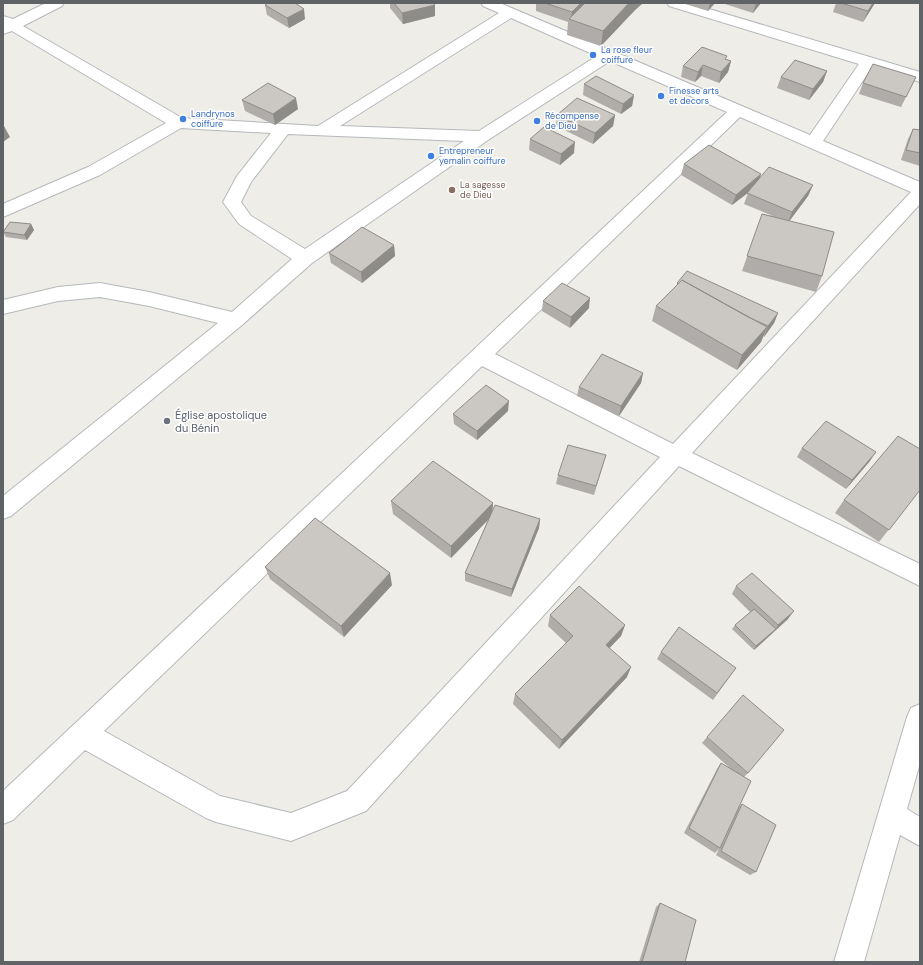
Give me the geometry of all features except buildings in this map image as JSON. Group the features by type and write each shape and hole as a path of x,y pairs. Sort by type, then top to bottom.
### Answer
{"street":[{"path":"6,25 57,3"},
{"path":"488,3 920,189"},
{"path":"674,3 920,77"},
{"path":"321,131 510,13"},
{"path":"6,25 178,123 321,131 482,136"},
{"path":"3,509 234,320 305,258 482,136 609,55"},
{"path":"813,143 868,62"},
{"path":"3,810 479,355 737,111"},
{"path":"3,211 94,171 178,123"},
{"path":"283,129 243,180 232,202 245,220 305,258"},
{"path":"83,734 216,808 291,827 356,801 920,193"},
{"path":"3,307 58,294 100,290 150,298 234,320"},
{"path":"479,355 676,455 920,575"},
{"path":"849,962 920,717"},
{"path":"891,815 920,832"}],"place":[{"name":"La rose fleur coiffure","path":"593,55"},
{"name":"Finesse arts et decors","path":"661,96"},
{"name":"Landrynos coiffure","path":"183,119"},
{"name":"Récompense de Dieu","path":"537,121"},
{"name":"Entrepreneur yemalin coiffure","path":"431,156"},
{"name":"La sagesse de Dieu","path":"452,190"},
{"name":"Église apostolique du Bénin","path":"167,421"}]}
